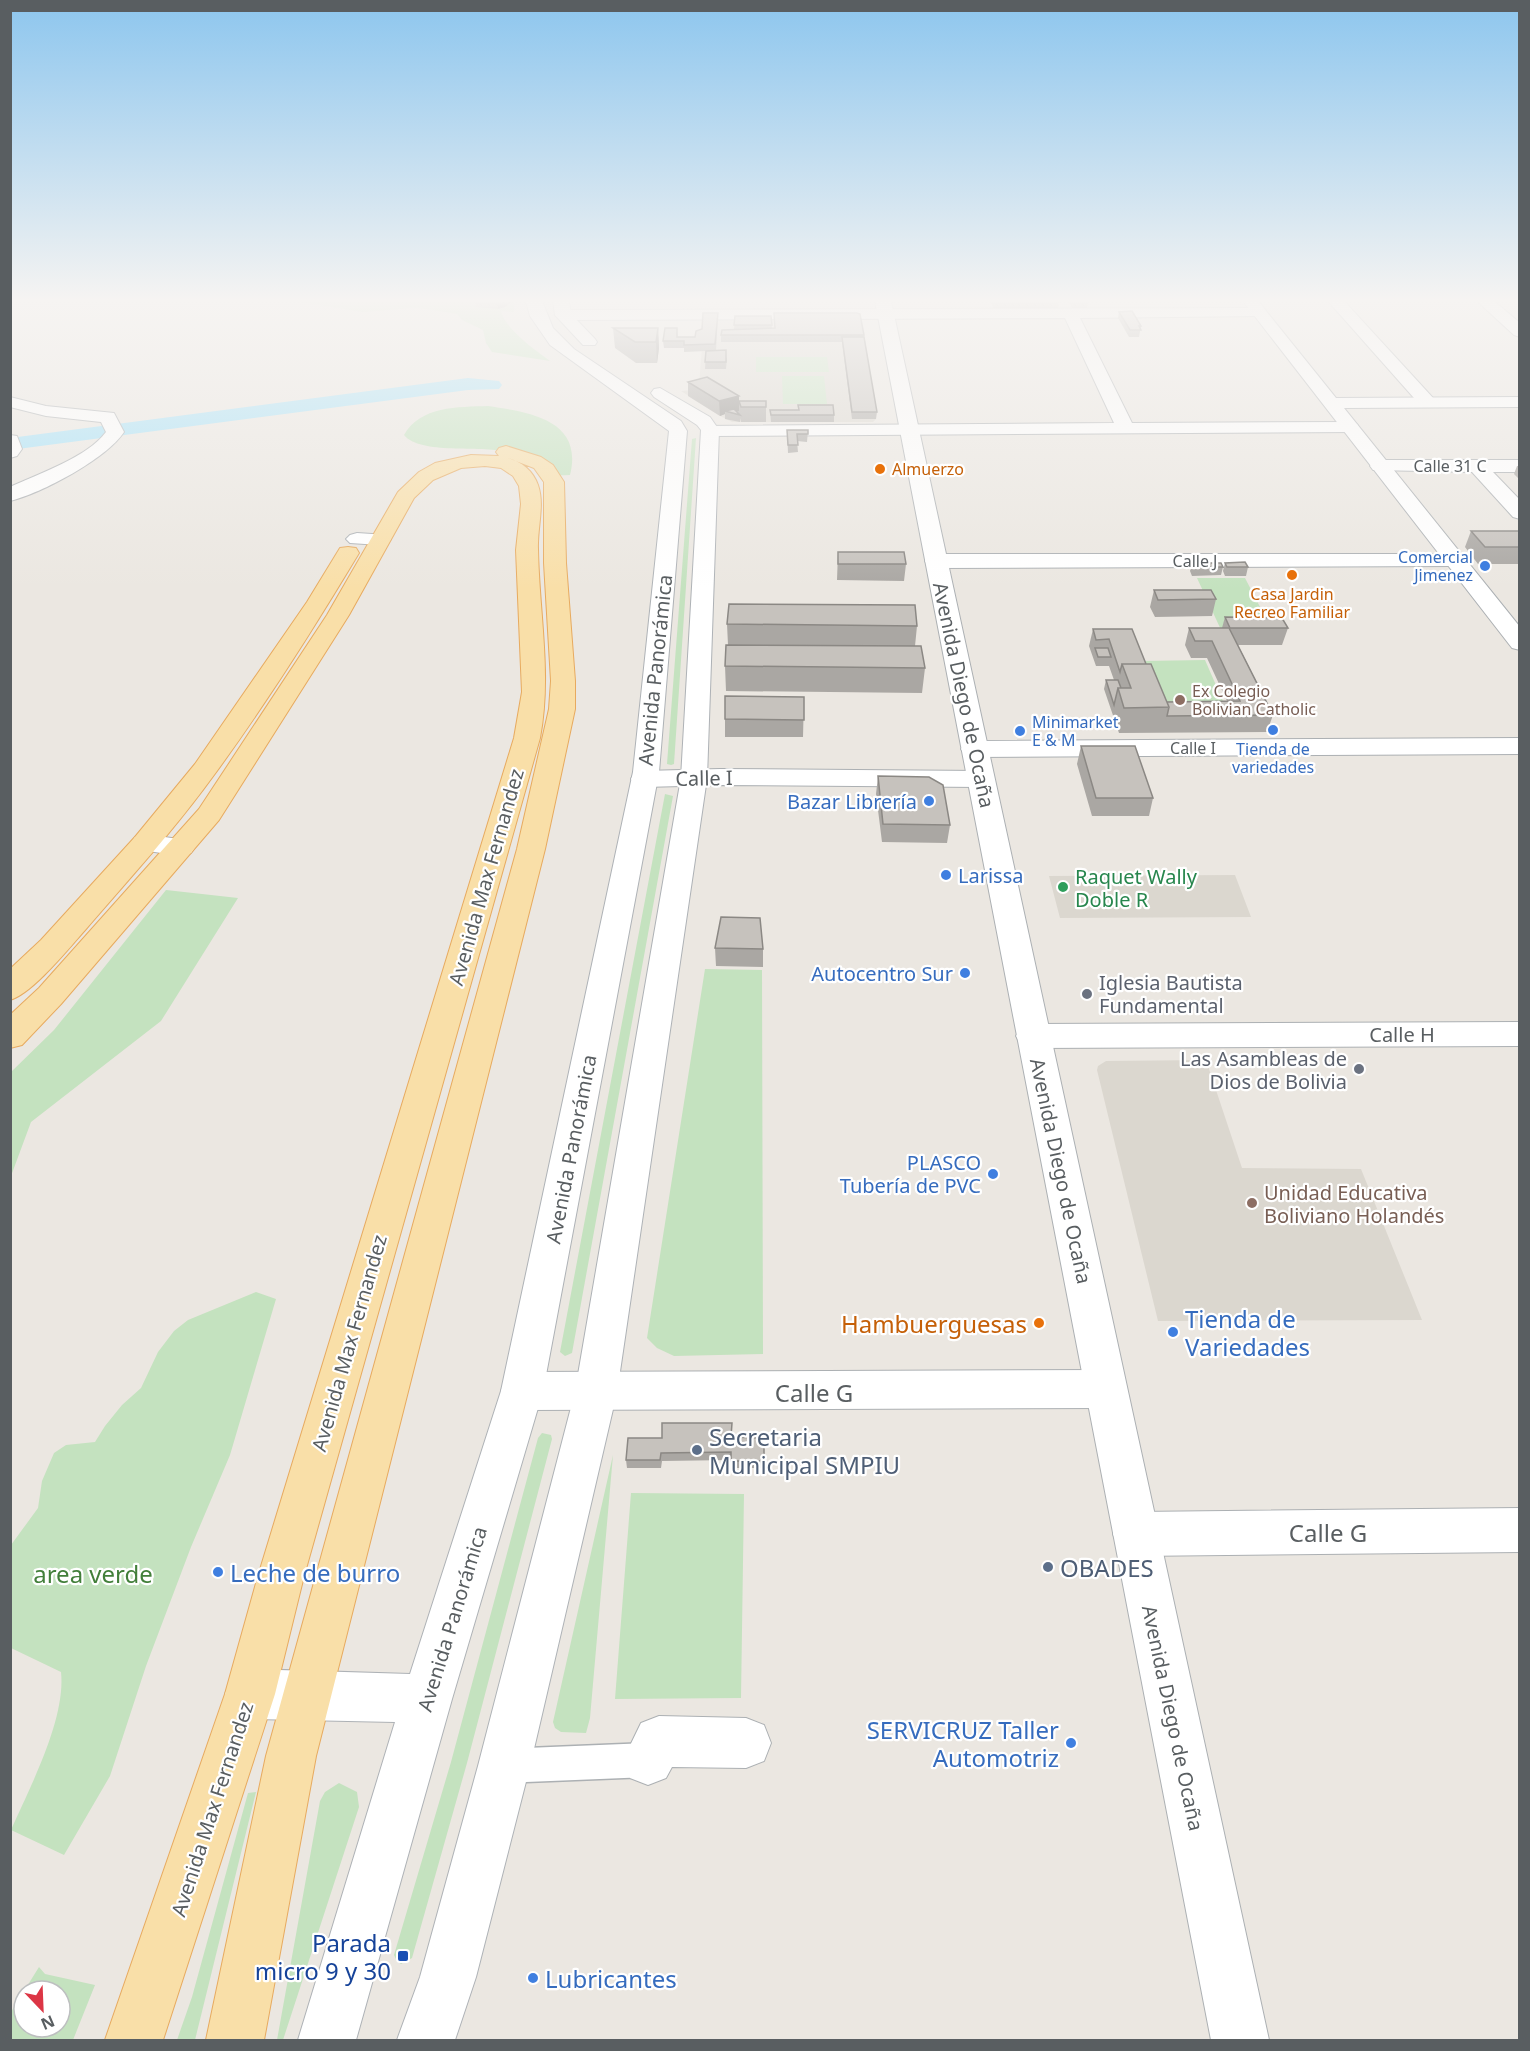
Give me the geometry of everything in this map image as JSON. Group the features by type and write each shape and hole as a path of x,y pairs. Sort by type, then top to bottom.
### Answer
{"main road":[{"name":"Avenida Max Fernandez","path":"10,1036 50,996 209,814 338,615 368,539 396,478 429,459 459,452 481,451 520,454 539,463 551,474 555,482 555,563 563,681 562,709 531,849 291,1756 235,2040"},
{"name":"Avenida Max Fernandez","path":"10,989 52,947 145,843 204,770 318,602 419,479 436,469 462,461 489,460 506,464 520,471 528,484 530,500 526,548 533,667 527,738 281,1576 250,1694 134,2040"}],"street":[{"path":"635,397 675,425 678,431 1350,428"},
{"path":"666,397 704,422 710,430"},
{"name":"Avenida Diego de Ocaña","path":"902,397 1239,2040"},
{"path":"1110,397 1126,429"},
{"path":"1325,397 1520,643"},
{"path":"1423,397 1428,402"},
{"path":"10,402 46,411 108,417 114,427 112,439 86,458 10,495"},
{"path":"1330,403 1520,402"},
{"name":"Avenida Panorámica","path":"426,2040 448,1977 504,1766 596,1392 694,778 710,430"},
{"name":"Avenida Panorámica","path":"327,2040 427,1699 522,1391 644,779 678,431"},
{"name":"Calle 31 C","path":"1380,466 1520,466"},
{"path":"1477,466 1520,513"},
{"name":"Calle J","path":"936,561 1454,560"},
{"path":"531,711 562,709"},
{"name":"Calle I","path":"975,749 1520,746"},
{"name":"Calle I","path":"644,779 981,779"},
{"path":"145,843 181,847"},
{"name":"Calle H","path":"1034,1036 1520,1034"},
{"name":"Calle G","path":"522,1391 1105,1389"},
{"name":"Calle G","path":"1136,1534 1520,1530"},
{"path":"250,1694 427,1699"},
{"path":"648,1760 659,1741 746,1743"}],"lane":[{"path":"504,1766 648,1760"}],"shaded area":[{"path":"690,397 872,397 876,419 873,422 732,422"},
{"path":"1235,875 1251,917 1060,918 1049,876"},
{"name":"Unidad Educativa Boliviano Holandés","path":"1206,1060 1242,1168 1361,1169 1422,1320 1158,1321 1097,1070 1098,1066 1106,1061"}],"green space":[{"path":"783,397 826,397 827,404 783,404"},
{"path":"488,406 520,411 549,422 561,430 569,441 572,456 570,475 546,472 506,452 423,445 404,435 411,425 430,413 452,408"},
{"path":"696,438 674,764 671,765 667,764 692,439"},
{"path":"1197,578 1245,578 1273,632 1222,632"},
{"path":"1205,660 1229,715 1163,715 1142,661"},
{"path":"665,794 673,796 572,1353 565,1356 560,1352"},
{"path":"166,890 238,898 161,1021 31,1122 11,1176 11,1072 54,1030"},
{"path":"705,969 762,970 763,1354 674,1356 657,1348 647,1338"},
{"name":"area verde","path":"256,1292 276,1299 230,1455 191,1547 146,1666 110,1776 64,1855 11,1830 52,1731 61,1691 61,1672 11,1648 11,1545 38,1508 42,1481 54,1453 66,1445 95,1442 122,1405 141,1388 158,1352 174,1331 188,1320"},
{"path":"542,1433 551,1435 552,1439 467,1763 412,1958 401,1964 394,1955 451,1762 538,1438"},
{"path":"613,1455 590,1718 586,1733 561,1732 555,1728 553,1722"},
{"path":"631,1493 744,1494 741,1698 615,1699"},
{"path":"339,1783 357,1792 359,1807 283,2040 277,2040 320,1801 325,1792"},
{"path":"256,1792 195,2040 177,2040 192,1997 248,1793"},
{"path":"39,1967 45,1974 68,1979 32,1979"},
{"path":"72,1980 95,1985 73,2040 11,2040 12,2010 12,2039 72,2039"}],"building":[{"path":"712,397 736,397 719,401"},
{"path":"850,397 874,397 877,412 852,412"},
{"path":"739,401 766,401 766,407 741,407"},
{"path":"798,405 833,405 834,415 771,415 770,410 799,410"},
{"path":"734,409 740,415 725,411"},
{"path":"787,430 808,430 808,434 797,434 798,445 788,445"},
{"path":"1471,531 1520,531 1520,547 1485,547"},
{"path":"838,552 904,552 906,564 838,564"},
{"path":"1245,562 1248,567 1227,567 1225,563"},
{"path":"1192,563 1221,563 1223,567 1194,567"},
{"path":"1154,590 1211,590 1216,599 1158,600"},
{"path":"729,604 915,605 917,626 727,624"},
{"path":"1225,617 1282,618 1288,628 1230,628"},
{"path":"1189,628 1229,628 1273,715 1167,716 1169,707 1167,702 1240,701 1212,641 1195,641"},
{"path":"1093,629 1132,629 1146,664 1122,664 1120,672 1109,639 1096,640"},
{"path":"726,645 921,646 925,668 725,666"},
{"path":"1095,648 1108,648 1111,657 1098,657"},
{"path":"1122,664 1151,664 1169,707 1124,708 1118,688 1131,688"},
{"path":"1106,680 1118,680 1121,688 1118,688 1114,705"},
{"path":"725,696 804,697 804,720 725,719"},
{"path":"1081,746 1135,746 1153,798 1096,798"},
{"path":"878,776 929,777 943,785 950,825 883,824"},
{"path":"721,917 760,918 763,949 715,948"},
{"path":"662,1423 732,1423 731,1437 764,1438 764,1461 731,1461 731,1452 661,1453 660,1460 626,1460 628,1438 662,1438"}],"waterway":[{"path":"10,444 371,397"}],"place":[{"name":"Almuerzo","path":"880,469"},
{"name":"Comercial Jimenez","path":"1485,566"},
{"name":"Casa Jardin Recreo Familiar","path":"1292,575"},
{"name":"Ex Colegio Bolivian Catholic","path":"1180,700"},
{"name":"Tienda de variedades","path":"1273,730"},
{"name":"Minimarket E & M","path":"1020,731"},
{"name":"Bazar Librería","path":"929,801"},
{"name":"Larissa","path":"946,875"},
{"name":"Raquet Wally Doble R","path":"1063,887"},
{"name":"Autocentro Sur","path":"965,973"},
{"name":"Iglesia Bautista Fundamental","path":"1087,994"},
{"name":"Las Asambleas de Dios de Bolivia","path":"1359,1069"},
{"name":"PLASCO Tubería de PVC","path":"993,1174"},
{"name":"Unidad Educativa Boliviano Holandés","path":"1252,1203"},
{"name":"Hambuerguesas","path":"1039,1323"},
{"name":"Tienda de Variedades","path":"1173,1332"},
{"name":"Secretaria Municipal SMPIU","path":"697,1450"},
{"name":"OBADES","path":"1048,1567"},
{"name":"Leche de burro","path":"218,1572"},
{"name":"SERVICRUZ Taller Automotriz","path":"1071,1743"},
{"name":"Parada micro 9 y 30","path":"403,1956"},
{"name":"Lubricantes","path":"533,1978"}]}
